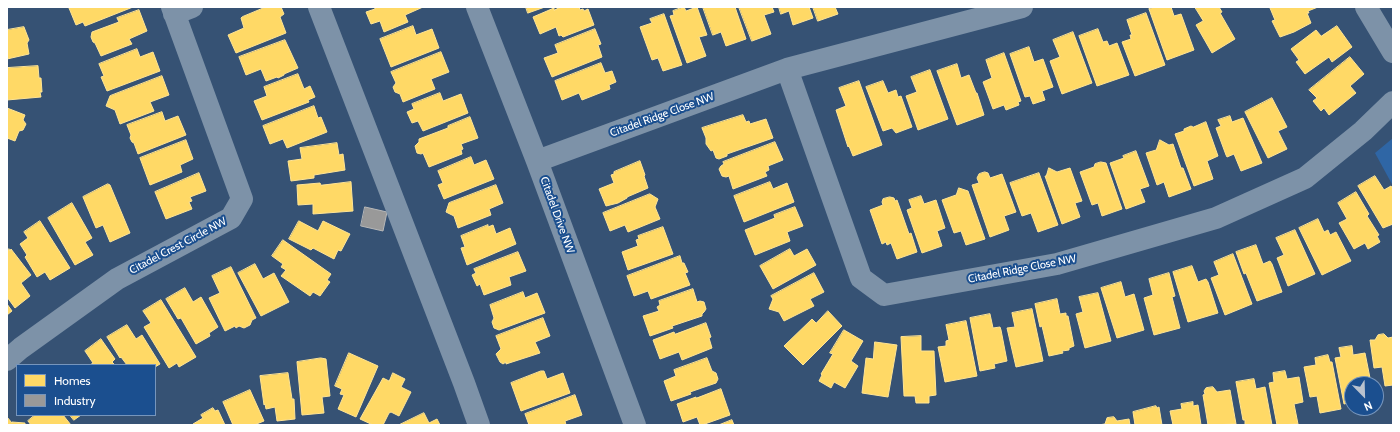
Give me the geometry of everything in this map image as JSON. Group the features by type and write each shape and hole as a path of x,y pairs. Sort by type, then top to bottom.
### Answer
{"street":[{"path":"319,7 479,425"},
{"name":"Citadel Drive NW","path":"477,7 537,161 635,425"},
{"name":"Citadel Ridge Close NW","path":"537,161 787,69 1022,7"},
{"path":"1366,7 1393,52"},
{"name":"Citadel Crest Circle NW","path":"7,360 21,348 117,279 231,218 242,199 179,9"},
{"name":"Citadel Ridge Close NW","path":"787,69 860,278 884,295 1058,264 1216,218 1305,178 1363,131 1393,102"}],"shaded area":[{"path":"1393,138 1393,186 1375,153"}],"building: Homes":[{"path":"133,7 85,26 83,22 76,25 69,8"},
{"path":"266,7 281,7 284,14 280,17 286,33 236,53 228,35 244,28 242,17"},
{"path":"374,7 423,7 405,15 408,22 384,32 380,21 371,24 366,12 375,9"},
{"path":"526,7 545,7 528,13"},
{"path":"561,7 579,7 580,10 583,9 584,11 588,9 594,25 563,37 561,35 559,36 556,27 540,34 533,17 554,8 554,10"},
{"path":"684,7 686,11 697,7 707,35 699,37 706,56 687,63 670,16 674,15 673,11"},
{"path":"703,7 735,7 746,39 726,46 721,32 713,35"},
{"path":"739,7 772,7 774,12 764,15 771,34 752,41"},
{"path":"779,7 809,7 813,18 793,25 789,11 781,14"},
{"path":"813,7 835,7 838,14 818,21"},
{"path":"1155,7 1171,7 1174,16 1181,14 1194,50 1167,60 1149,9"},
{"path":"1195,7 1219,7 1222,12 1220,13 1235,39 1212,53 1196,25 1203,21"},
{"path":"1318,7 1308,11 1309,13 1307,13 1311,23 1294,32 1280,37 1272,21 1275,20 1270,8"},
{"path":"139,10 147,31 129,39 132,44 101,56 91,37 92,32 119,22 117,18"},
{"path":"1146,13 1165,65 1135,76 1122,42 1131,39 1130,35 1132,35 1127,20"},
{"path":"664,14 682,65 663,71 658,58 652,60 640,27 652,23 650,19"},
{"path":"413,26 416,35 432,29 439,48 391,67 380,39"},
{"path":"1337,26 1352,47 1332,62 1329,57 1305,74 1296,62 1299,60 1291,49 1316,30 1321,36"},
{"path":"24,27 29,40 27,43 29,54 7,59 7,30"},
{"path":"595,29 601,44 598,45 602,57 552,77 544,58 558,53 555,45"},
{"path":"1098,29 1103,42 1107,41 1109,46 1117,43 1129,75 1097,86 1079,36"},
{"path":"1073,32 1092,83 1062,94 1050,61 1060,57 1053,40"},
{"path":"285,40 298,68 278,78 277,77 266,81 261,69 246,75 239,57"},
{"path":"1029,47 1034,62 1043,59 1053,87 1042,91 1045,100 1033,104 1030,96 1025,97 1010,54"},
{"path":"137,49 140,57 153,52 160,71 107,91 101,77 104,76 99,64"},
{"path":"441,52 449,72 431,79 435,89 403,102 400,94 395,92 393,87 396,83 391,72"},
{"path":"1004,53 1021,101 1018,102 1019,105 1006,110 1004,105 993,109 983,82 992,78 986,60"},
{"path":"1350,57 1364,74 1350,86 1356,93 1329,115 1324,108 1321,111 1313,101 1317,98 1309,90"},
{"path":"601,63 605,73 612,71 616,82 609,85 610,89 582,100 579,93 562,100 555,81"},
{"path":"957,64 961,78 969,75 984,115 957,125 937,71"},
{"path":"38,66 39,78 41,78 41,97 7,100 7,68"},
{"path":"930,70 948,119 918,130 906,96 917,92 911,77"},
{"path":"298,74 304,89 310,86 315,97 308,100 309,102 262,120 254,101 267,96 264,87"},
{"path":"162,76 169,95 150,102 154,111 120,124 115,110 106,106 110,96"},
{"path":"859,81 882,145 853,156 849,146 848,147 836,110 846,106 839,88"},
{"path":"883,81 888,93 896,90 898,97 901,96 912,127 896,133 892,128 883,131 866,87"},
{"path":"440,93 443,101 461,94 468,113 423,131 418,121 412,123 407,112 414,109 412,104"},
{"path":"1272,98 1287,127 1278,131 1287,149 1268,158 1245,112"},
{"path":"314,106 318,118 321,117 327,132 287,148 283,139 270,144 263,126"},
{"path":"7,108 25,115 23,120 26,124 23,130 19,131 15,141 7,138"},
{"path":"162,112 165,121 178,116 186,135 138,154 134,143 130,138 131,135 127,125"},
{"path":"743,115 746,122 749,121 750,124 766,119 773,138 727,154 727,156 719,159 716,158 713,150 711,151 706,144 706,138 702,128"},
{"path":"1230,116 1232,122 1243,118 1262,163 1241,171 1234,154 1227,157 1216,128 1221,126 1218,120"},
{"path":"470,117 478,138 461,144 463,149 461,150 462,154 429,167 423,153 417,153 415,146 419,142 419,139 448,128 448,126"},
{"path":"1206,122 1218,156 1207,161 1213,179 1194,186 1175,134 1184,131 1184,129 1191,126 1193,127"},
{"path":"186,140 193,159 180,165 182,172 150,185 140,158"},
{"path":"1160,140 1169,145 1173,144 1181,168 1183,168 1191,189 1169,197 1164,182 1157,185 1146,153 1156,150"},
{"path":"775,142 783,160 768,166 769,170 765,172 767,176 733,189 729,176 722,176 719,169 724,164 723,162"},
{"path":"337,143 339,155 343,154 345,170 314,175 314,178 291,181 288,161 302,159 300,148"},
{"path":"1136,151 1149,186 1140,189 1145,202 1126,209 1110,163 1124,158 1123,156"},
{"path":"471,157 474,165 486,160 494,179 444,199 438,185 443,183 438,171"},
{"path":"640,161 648,188 627,197 618,203 606,206 599,189 614,183 611,175 614,174 614,172"},
{"path":"1101,162 1106,163 1122,209 1102,216 1098,203 1092,205 1080,172 1094,167 1095,164"},
{"path":"1049,168 1057,172 1070,168 1082,201 1075,203 1080,217 1062,224 1045,176"},
{"path":"985,172 988,173 990,178 1002,174 1016,212 1004,216 1009,230 990,237 972,185 979,183 977,178 979,174"},
{"path":"199,173 206,191 190,197 192,201 189,202 192,209 166,219 155,192"},
{"path":"1039,173 1058,225 1038,232 1031,213 1022,216 1010,183"},
{"path":"1375,176 1384,190 1391,186 1393,189 1393,224 1383,228 1358,186"},
{"path":"351,182 353,211 313,214 313,204 298,205 297,185 320,183 321,185"},
{"path":"770,182 773,189 787,183 794,202 744,222 734,196"},
{"path":"108,184 110,185 130,233 110,242 103,225 96,228 83,197"},
{"path":"496,185 503,203 489,209 491,215 458,228 454,216 446,212 449,203"},
{"path":"959,188 968,191 985,239 966,245 961,231 954,233 942,200 956,195"},
{"path":"1356,192 1369,214 1367,216 1379,235 1377,236 1380,242 1368,249 1365,243 1354,249 1339,223 1347,219 1338,203"},
{"path":"650,194 658,199 655,207 660,219 628,232 625,225 610,231 603,213"},
{"path":"921,196 924,204 936,200 945,228 937,231 942,246 922,253 907,210 912,208 909,200"},
{"path":"890,197 894,198 895,201 897,200 909,234 911,233 917,252 897,259 891,243 887,245 886,242 882,244 870,210 883,205 883,199"},
{"path":"72,203 92,238 85,242 93,255 75,265 48,218"},
{"path":"795,207 803,226 787,232 790,241 755,255 745,230 775,218 774,215"},
{"path":"1318,219 1324,232 1328,230 1330,235 1336,232 1351,261 1322,275 1299,228"},
{"path":"40,221 70,268 50,280 45,272 37,277 25,257 27,255 20,244 28,238 24,232"},
{"path":"299,221 318,231 323,221 350,234 341,251 338,250 334,259 313,248 311,250 289,239"},
{"path":"488,225 488,227 493,225 496,234 510,228 516,244 467,265 461,248 465,247 461,236"},
{"path":"663,227 673,254 628,270 622,252 638,246 636,240 639,239 638,236"},
{"path":"1295,230 1315,274 1288,286 1277,258 1284,255 1276,238"},
{"path":"283,240 331,274 327,280 330,282 320,296 313,292 310,296 281,276 286,270 281,267 283,264 272,256"},
{"path":"1256,245 1263,264 1270,261 1272,264 1282,292 1257,301 1246,273 1244,274 1236,252"},
{"path":"9,249 10,251 11,249 31,275 21,283 30,296 15,308 7,297 7,251"},
{"path":"790,249 794,256 807,249 816,265 773,289 760,266"},
{"path":"518,252 526,271 509,277 511,285 484,295 480,284 477,286 472,275 476,273 474,269"},
{"path":"1233,254 1252,304 1225,315 1211,278 1219,275 1214,262"},
{"path":"680,256 682,263 684,263 688,272 685,273 690,285 651,299 648,291 634,296 627,276"},
{"path":"255,264 263,279 274,273 289,302 261,316 238,273"},
{"path":"1192,266 1198,282 1206,279 1208,282 1218,313 1188,322 1173,272"},
{"path":"231,267 256,318 252,320 250,325 244,328 239,326 236,328 235,326 225,331 209,298 220,293 212,276"},
{"path":"814,273 824,292 810,299 814,306 784,321 779,312 769,309 773,299 771,296"},
{"path":"1169,273 1175,296 1172,297 1180,328 1154,335 1144,298 1153,295 1149,279"},
{"path":"1121,282 1125,297 1134,294 1144,330 1117,338 1101,288"},
{"path":"185,288 193,302 201,297 218,327 209,333 210,336 196,344 181,318 178,319 166,299"},
{"path":"693,289 697,302 704,302 706,309 702,316 672,326 673,328 650,336 643,316 659,311 657,307 660,305 659,301"},
{"path":"523,292 525,298 537,293 545,313 499,330 494,328 492,322 494,318 490,305"},
{"path":"1098,293 1111,341 1085,348 1076,314 1083,312 1079,297"},
{"path":"1057,299 1060,314 1066,313 1066,316 1068,316 1074,346 1069,348 1069,350 1062,351 1063,353 1049,356 1035,304"},
{"path":"161,300 196,357 179,367 177,363 169,368 144,327 151,323 143,311"},
{"path":"7,304 12,311 7,315"},
{"path":"1032,309 1043,361 1016,367 1007,328 1015,327 1012,313"},
{"path":"828,311 842,326 803,365 784,346 812,319 816,323"},
{"path":"990,314 993,328 1000,327 1007,361 994,364 995,368 980,371 970,318"},
{"path":"543,318 550,336 535,342 540,353 506,364 506,362 503,364 500,362 496,354 501,349 496,336"},
{"path":"966,321 977,376 945,382 938,347 946,346 946,341 949,340 946,325"},
{"path":"706,323 711,337 709,338 712,348 682,360 679,352 660,359 653,340 674,332 675,334"},
{"path":"127,325 136,339 142,335 160,364 156,366 156,364 126,364 121,357 120,358 107,337"},
{"path":"844,330 863,341 851,361 858,366 845,388 834,382 831,388 819,381 822,375 821,374 833,354 830,353"},
{"path":"1384,334 1388,338 1393,337 1393,385 1385,386 1382,367 1374,368 1370,340 1375,340 1378,335"},
{"path":"921,336 921,351 934,351 936,395 929,396 929,403 916,403 915,396 904,396 901,337"},
{"path":"101,339 115,359 112,362 114,364 92,364 93,363 85,351"},
{"path":"875,342 897,345 888,397 862,393 866,358 873,359"},
{"path":"1352,346 1353,355 1365,353 1370,376 1344,376 1344,404 1335,358 1341,357 1339,348"},
{"path":"349,353 378,366 356,417 338,409 344,395 340,394 342,389 335,386"},
{"path":"1328,355 1330,362 1332,362 1341,409 1320,413 1317,396 1310,397 1304,367 1316,365 1315,358"},
{"path":"321,358 326,359 330,396 322,397 324,413 302,415 297,362"},
{"path":"707,358 712,371 716,373 718,379 716,383 690,392 691,394 671,401 664,381 676,376 674,370"},
{"path":"544,371 547,379 563,373 570,393 521,411 511,383"},
{"path":"1285,371 1287,379 1299,377 1303,402 1294,404 1298,424 1277,425 1269,383 1274,382 1273,373"},
{"path":"288,373 292,399 294,399 295,419 277,421 275,407 266,409 265,404 264,405 260,376"},
{"path":"393,373 405,379 401,387 411,392 399,416 391,412 389,413 383,425 373,425 360,419 383,378 389,381"},
{"path":"1254,379 1256,389 1265,387 1272,425 1245,425 1245,420 1243,420 1236,382"},
{"path":"1213,387 1217,392 1230,390 1236,424 1208,425 1203,395 1205,394 1204,391 1206,388"},
{"path":"721,389 730,415 702,425 700,425 697,417 683,422 677,404"},
{"path":"250,390 264,421 254,425 233,425 223,402"},
{"path":"575,395 582,415 565,421 566,425 529,425 525,414"},
{"path":"1193,402 1193,406 1198,405 1201,425 1173,425 1170,411 1182,409 1181,404"},
{"path":"1156,406 1157,408 1159,407 1162,425 1135,425 1133,412"},
{"path":"213,408 215,411 218,410 225,425 193,425 203,418 201,415"},
{"path":"424,413 429,423 437,419 440,425 399,425"},
{"path":"34,416 64,416 71,425 31,425 28,421"},
{"path":"71,416 80,416 74,420"},
{"path":"7,417 12,423 25,423 25,425 7,425"},
{"path":"1114,417 1117,421 1129,419 1130,425 1098,425 1105,424 1107,418"},
{"path":"732,420 734,425 719,425"}],"building: Industry":[{"path":"365,207 387,212 383,231 361,226"}]}
